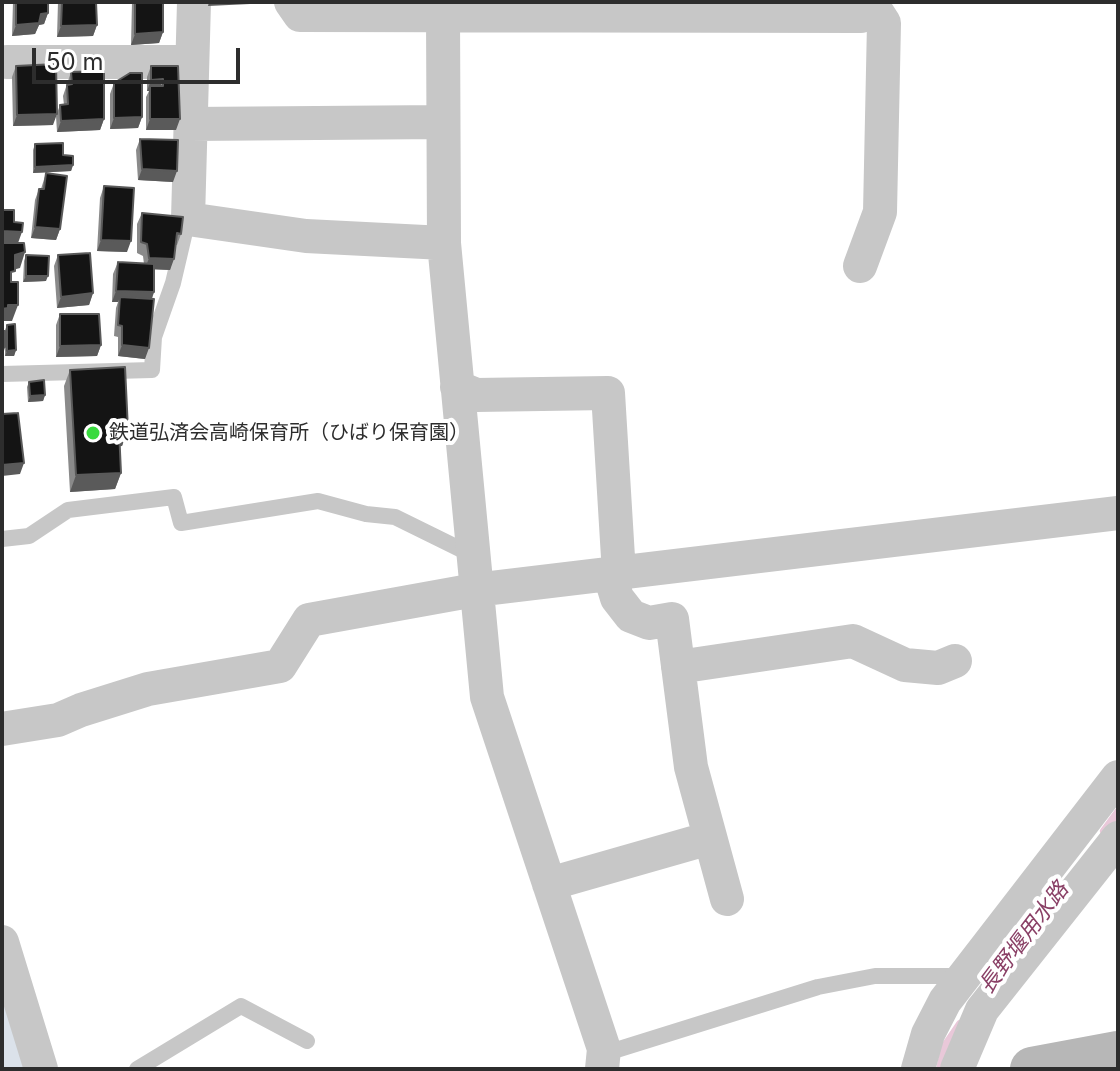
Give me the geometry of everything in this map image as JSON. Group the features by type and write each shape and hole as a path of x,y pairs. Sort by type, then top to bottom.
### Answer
{"street":[{"path":"194,2 188,219 306,236 444,243"},
{"path":"291,2 300,15 443,16 861,16 873,4 884,23 880,212 860,266"},
{"path":"443,16 444,243 487,697 603,1059"},
{"path":"7,62 192,62"},
{"path":"190,124 443,122"},
{"path":"457,387 476,395 608,393 617,598 631,616 649,623 672,619 691,767 727,899"},
{"path":"2,729 58,720 148,689 280,666 309,620 475,590 1118,513"},
{"path":"678,667 853,641 905,665 938,668 955,661"},
{"path":"918,1069 928,1034 945,1001 1118,777"},
{"path":"549,884 710,838"},
{"path":"957,1069 982,1010 1118,838"},
{"path":"2,942 41,1069"},
{"path":"1032,1069 1118,1053"}],"lane":[{"path":"2,374 152,370 154,337 173,283 188,219"},
{"path":"2,539 29,536 68,510 174,497 181,523 318,501 366,514 395,517 460,549 472,549"},
{"path":"603,1059 613,1051 818,987 875,976 964,976"},
{"path":"137,1069 241,1006 307,1041"}],"shaded area":[{"path":"2,988 28,1069 2,1069"}],"building":[{"path":"16,2 48,2 48,13 41,14 39,23 16,25"},
{"path":"62,2 96,2 97,25 61,26"},
{"path":"135,2 163,2 163,32 135,34"},
{"path":"56,64 57,114 17,115 16,66"},
{"path":"151,66 178,66 180,119 150,119 150,86 163,86 163,79 151,80"},
{"path":"104,71 104,119 61,121 60,105 68,104 67,85 72,84 71,72"},
{"path":"130,73 142,73 142,117 114,118 114,83"},
{"path":"140,139 178,140 177,171 142,169"},
{"path":"63,143 63,155 73,156 73,165 35,167 35,144"},
{"path":"46,173 67,176 60,229 35,227 39,189 44,189"},
{"path":"104,186 134,188 131,241 101,240"},
{"path":"2,210 14,210 14,222 23,223 22,232 2,231"},
{"path":"142,213 183,217 181,234 177,233 174,259 149,258 147,244 141,242"},
{"path":"2,243 24,243 25,252 15,255 15,271 11,272 11,282 18,282 18,305 8,305 8,308 2,309"},
{"path":"90,253 93,293 61,297 58,255"},
{"path":"26,255 49,256 48,276 26,276"},
{"path":"118,262 154,264 154,292 116,291"},
{"path":"120,297 154,299 149,348 122,345 122,326 118,325"},
{"path":"60,314 99,314 101,345 60,346"},
{"path":"15,324 16,350 7,351 7,325"},
{"path":"2,331 5,331 5,347 2,348"},
{"path":"125,367 128,430 119,430 121,473 76,475 70,370"},
{"path":"44,380 45,395 30,396 29,382"},
{"path":"18,413 24,463 2,465 2,414"}],"waterway":[{"name":"長野堰用水路","path":"1104,831 1118,812"},
{"name":"長野堰用水路","path":"940,1069 945,1046 960,1024"}],"place":[{"name":"鉄道弘済会高崎保育所（ひばり保育園）","path":"93,433"}]}
